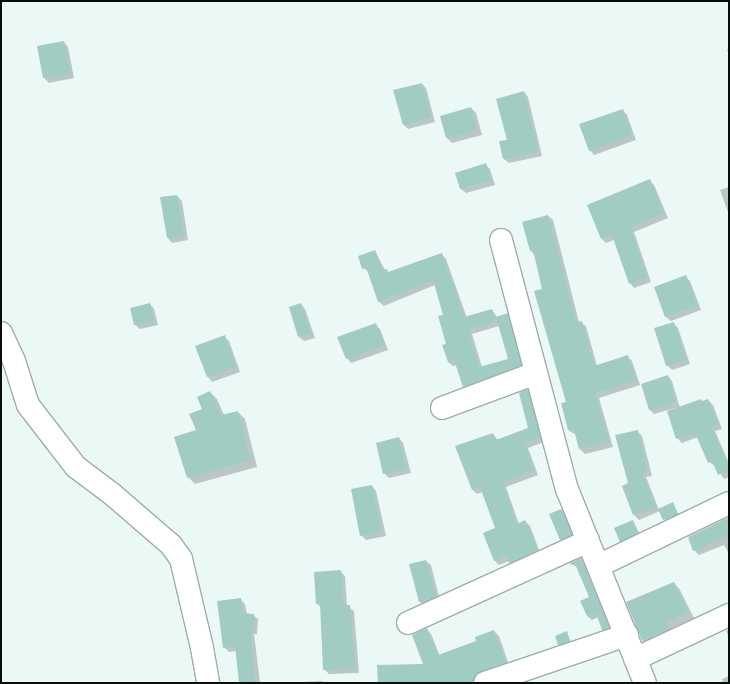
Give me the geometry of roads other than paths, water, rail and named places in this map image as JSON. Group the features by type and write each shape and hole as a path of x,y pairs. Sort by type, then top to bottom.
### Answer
{"street":[{"path":"501,240 567,489 627,635 645,683"},
{"path":"1,332 14,361 28,405 76,467 112,494 171,545 181,559 202,648 208,683"},
{"path":"442,408 536,373"},
{"path":"598,566 729,503"},
{"path":"408,623 588,541"},
{"path":"635,659 729,615"},
{"path":"484,683 627,635"}]}
